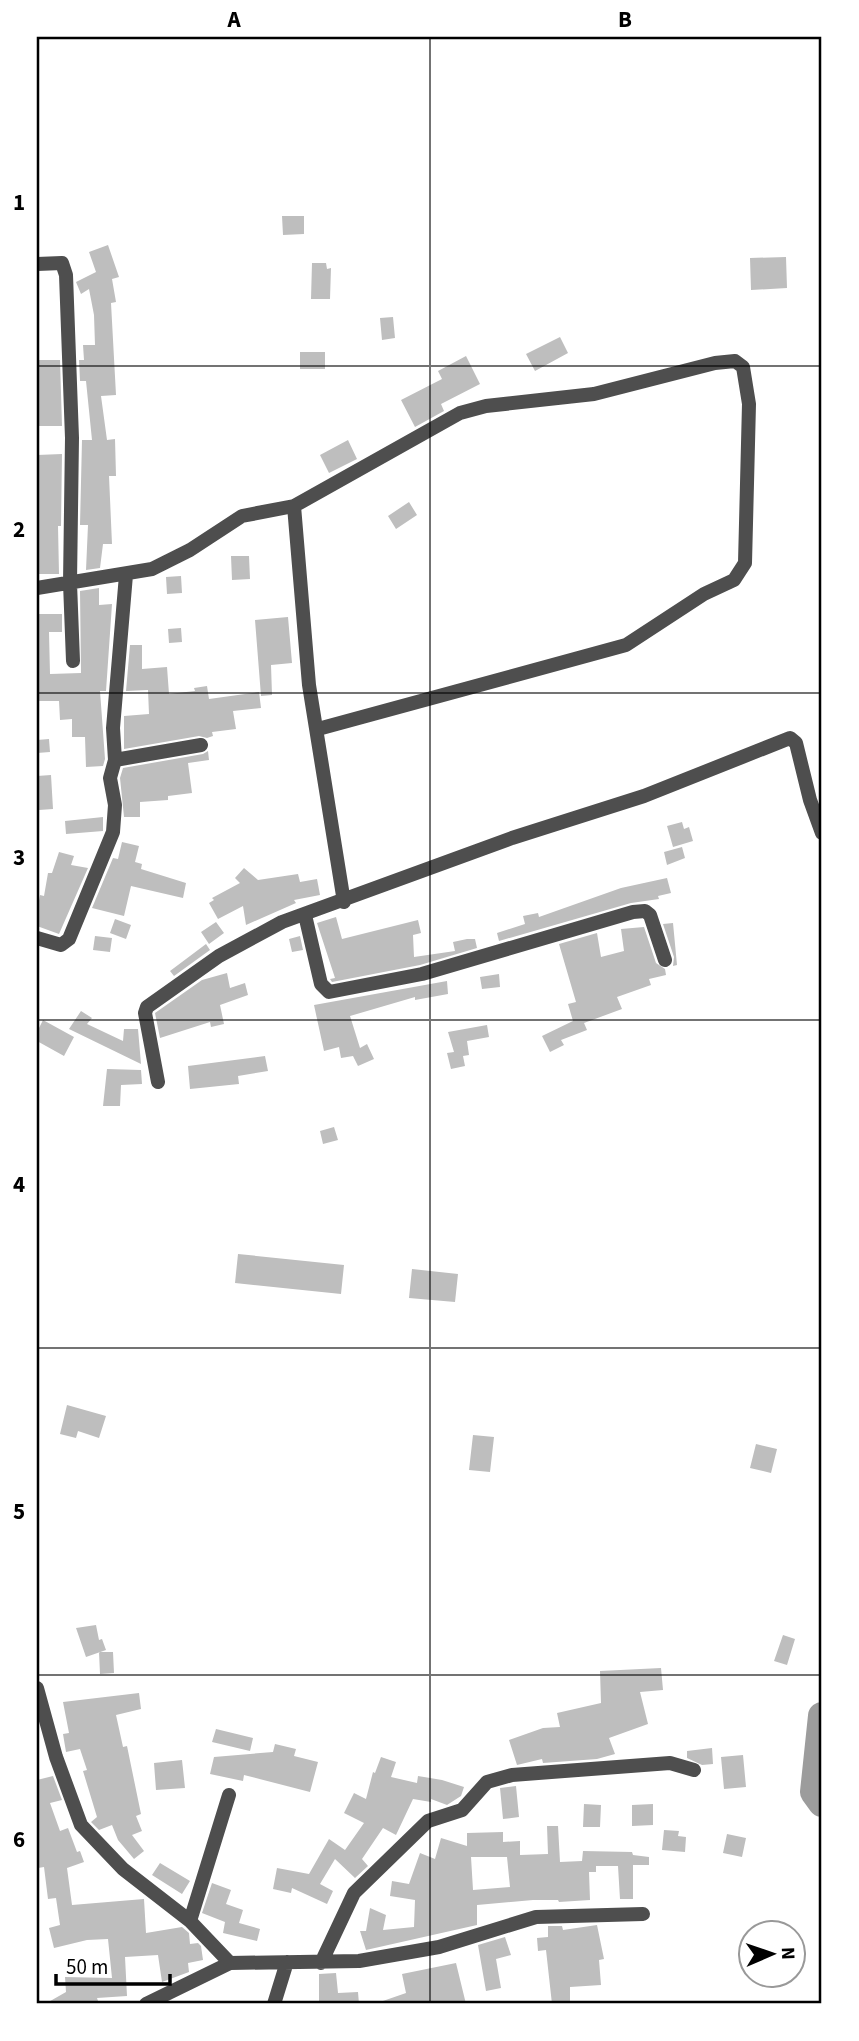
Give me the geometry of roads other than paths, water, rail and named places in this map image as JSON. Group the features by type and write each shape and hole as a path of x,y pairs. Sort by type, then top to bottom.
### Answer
{"street":[{"path":"37,264 62,263 66,275 72,438 70,583 73,661"},
{"path":"37,588 152,569 190,550 242,516 294,506 460,413 486,406 594,394 715,363 735,361 743,367 749,404 745,563 734,580 704,594 626,645 318,729"},
{"path":"294,506 309,685 344,902"},
{"path":"37,938 61,945 72,932 113,832 115,805 110,778 114,760 113,728 127,575"},
{"path":"158,1082 145,1013 147,1007 219,956 282,922 344,902 512,838 644,796 790,738 796,743 810,800 822,833"},
{"path":"114,760 201,745"},
{"path":"305,915 321,984 329,992 422,974 632,912 645,911 650,915 665,960"},
{"path":"37,1688 56,1758 81,1825 123,1869 190,1921 230,1963"},
{"path":"321,1963 354,1893 428,1821 462,1810 487,1782 512,1775 670,1763 694,1770"},
{"path":"190,1921 229,1795"},
{"path":"146,2004 230,1963 359,1961 439,1947 536,1917 643,1914"},
{"path":"274,2004 287,1962"}],"waterway":[{"path":"822,1716 814,1792 822,1803"}]}
